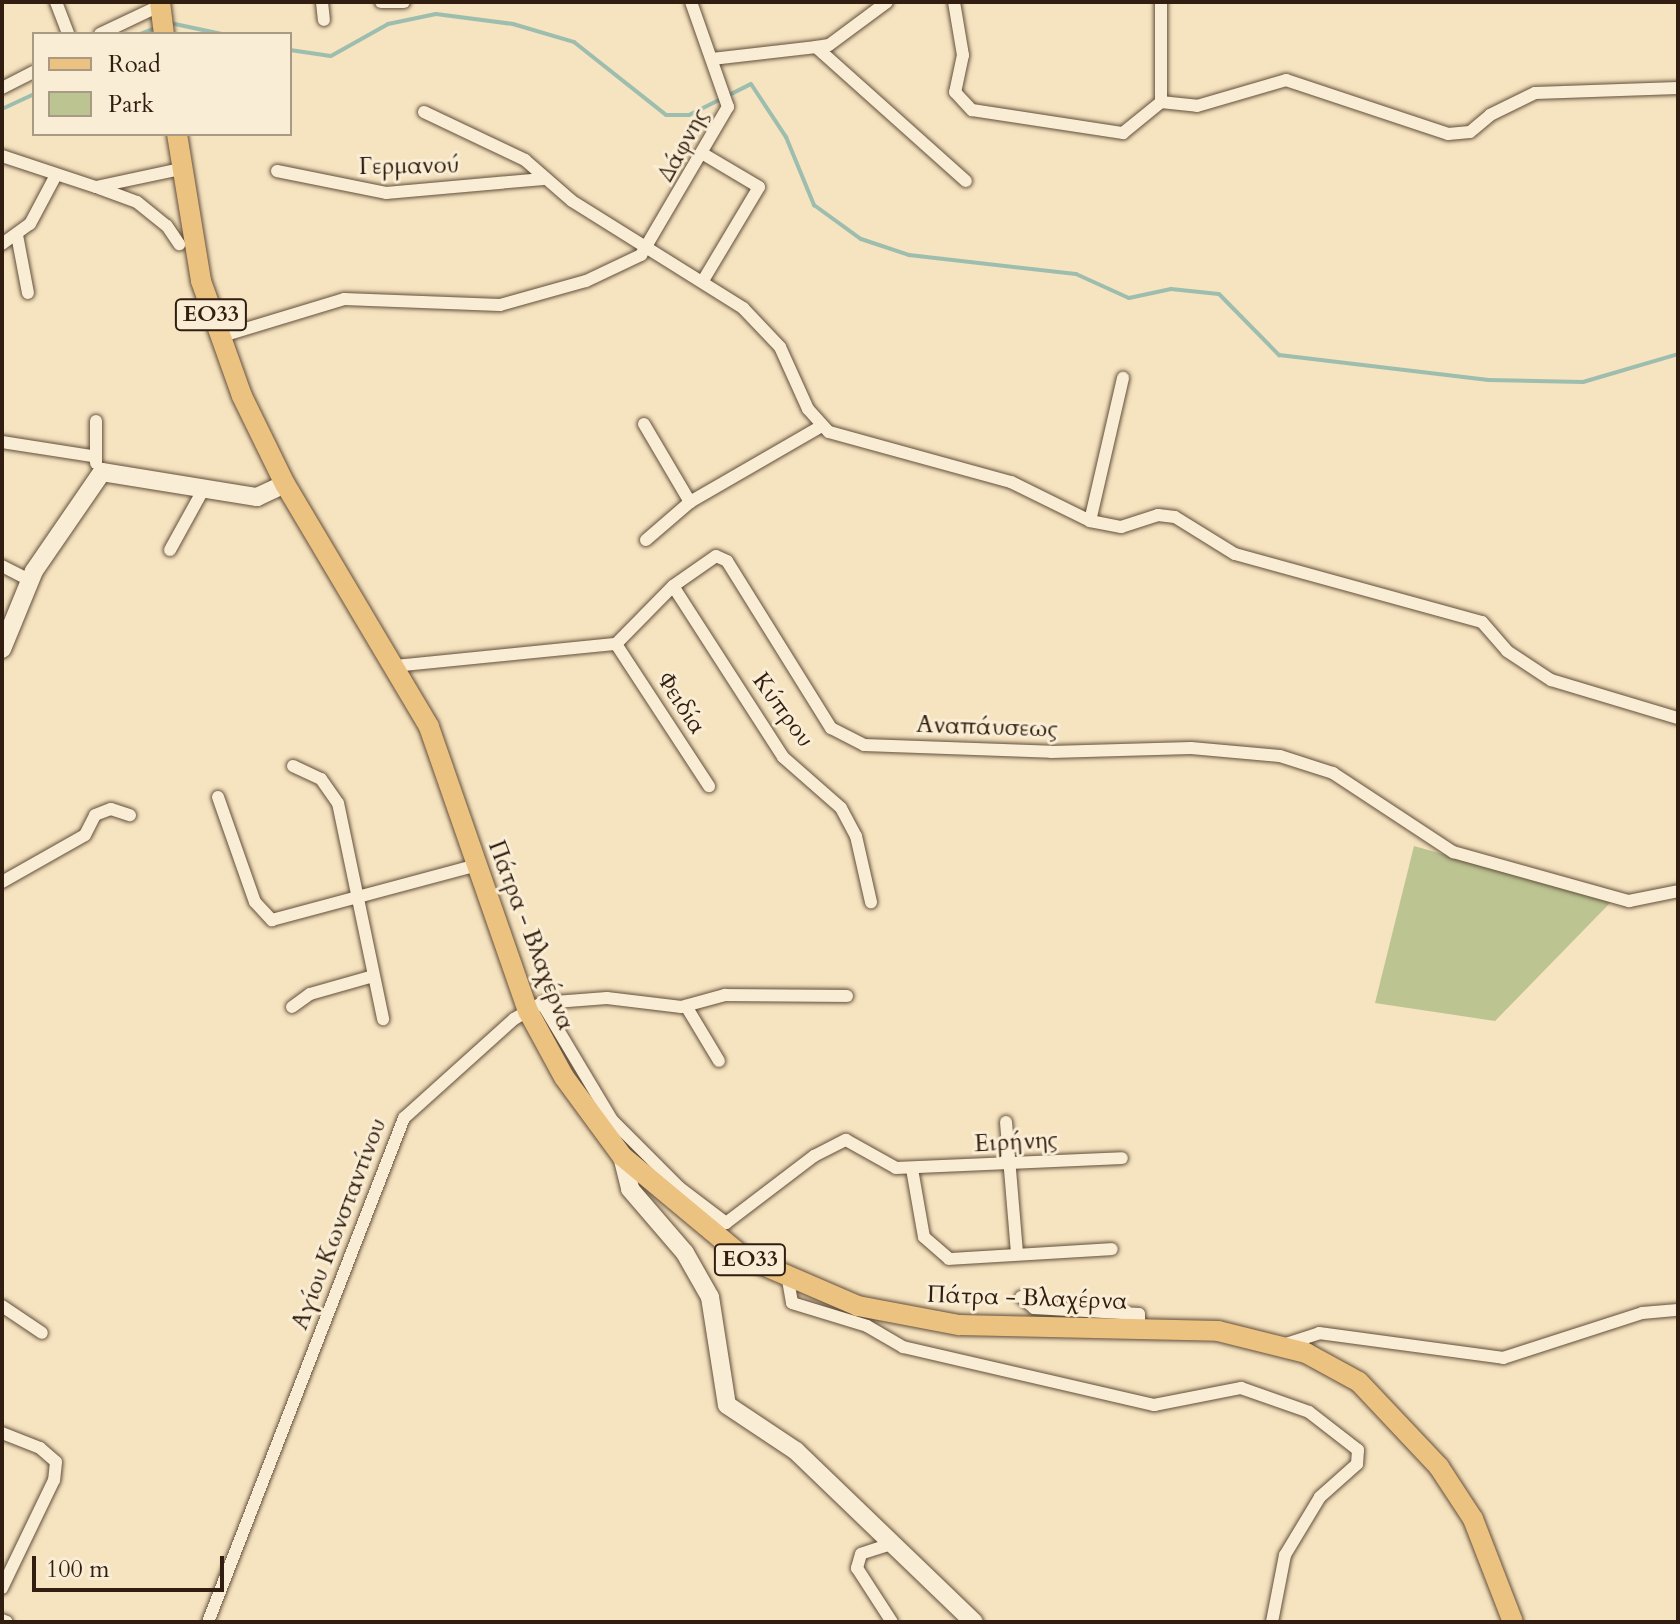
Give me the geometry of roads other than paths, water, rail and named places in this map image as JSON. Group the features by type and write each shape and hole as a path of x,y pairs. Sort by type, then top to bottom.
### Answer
{"main road":[{"name":"ΕΟ33","path":"177,136 201,281 219,337 285,484"},
{"path":"2,649 30,580 102,472 202,492 257,497 285,484"},
{"name":"Πάτρα - Βλαχέρνα","path":"285,484 429,727 473,866 564,1077 622,1156 706,1231 788,1280 922,1321 1218,1331 1286,1344 1359,1382 1419,1443 1473,1519 1513,1622"},
{"path":"622,1156 630,1189 685,1253 710,1297 727,1405 796,1451 888,1545 974,1622"}],"street":[{"path":"56,2 67,32"},
{"path":"322,2 324,20"},
{"path":"381,2 404,2"},
{"name":"Δάφνης","path":"649,246 725,118 726,98 691,2"},
{"path":"712,59 829,45 887,2"},
{"path":"954,2 963,55 955,92 978,114 1123,133 1161,102 1197,106 1253,86 1298,81 1448,134 1470,132 1502,107 1535,93 1678,88"},
{"path":"1161,2 1161,102"},
{"path":"106,32 162,14"},
{"path":"816,47 966,181"},
{"path":"2,88 32,73"},
{"path":"424,112 519,157 543,179 704,279 780,347 820,427"},
{"path":"704,279 759,187 705,155"},
{"path":"2,156 137,202 179,244"},
{"path":"96,187 181,169"},
{"name":"Γερμανού","path":"277,171 386,193 543,179"},
{"path":"2,244 30,224 56,175"},
{"path":"17,235 28,293"},
{"path":"219,337 344,299 500,305 586,281 649,246"},
{"path":"1090,521 1123,378"},
{"path":"96,421 91,456 102,472"},
{"path":"644,424 690,502"},
{"path":"646,540 690,502 820,427 1011,482 1090,521 1121,527 1158,515 1175,517 1235,554 1482,622 1507,651 1551,680 1678,718"},
{"path":"2,442 91,456"},
{"path":"170,550 202,492"},
{"name":"Αναπάυσεως","path":"616,644 673,586 707,558 727,561 831,728 864,745 1051,752 1191,748 1280,756 1333,773 1453,852 1629,901 1678,891"},
{"path":"2,566 30,580"},
{"name":"Κύπρου","path":"673,586 783,757 841,808 856,836 871,902"},
{"path":"394,666 616,644"},
{"name":"Φειδία","path":"616,644 709,786"},
{"path":"293,766 321,779 338,803 383,1019"},
{"path":"218,797 266,916 278,920 473,866"},
{"path":"2,882 85,835 95,815 111,809 130,815"},
{"path":"292,1007 310,994 373,976"},
{"path":"535,1007 607,998 686,1006 715,995 847,996"},
{"path":"686,1006 719,1061"},
{"name":"Ειρήνης","path":"535,1007 612,1120 672,1181 726,1223 796,1169 846,1140 885,1164 912,1169 1122,1158"},
{"name":"Αγίου Κωνσταντίνου","path":"208,1622 396,1128 535,1007"},
{"path":"1006,1122 1017,1252"},
{"path":"912,1169 924,1237 936,1251 949,1259 1017,1252 1112,1249"},
{"path":"788,1280 792,1303 867,1326 903,1347 1154,1405 1241,1388 1309,1412 1358,1450 1357,1464 1320,1497 1285,1555 1272,1622"},
{"path":"1021,1297 1049,1310 1139,1314 1139,1329"},
{"path":"2,1306 42,1333"},
{"path":"1286,1344 1319,1333 1503,1358 1642,1313 1678,1310"},
{"path":"2,1433 40,1448 56,1462 54,1480 2,1588"},
{"path":"888,1545 861,1554 857,1568 892,1622"}],"waterway":[{"path":"292,50 331,56 388,24 436,14 513,24 574,42 666,115 689,115 751,84 786,137 814,205 861,239 909,255 1076,274 1129,298 1171,289 1219,294 1279,355 1489,380 1583,382 1678,354"},
{"path":"170,23 213,32"},
{"path":"145,32 158,27"},
{"path":"2,109 32,95"}]}
